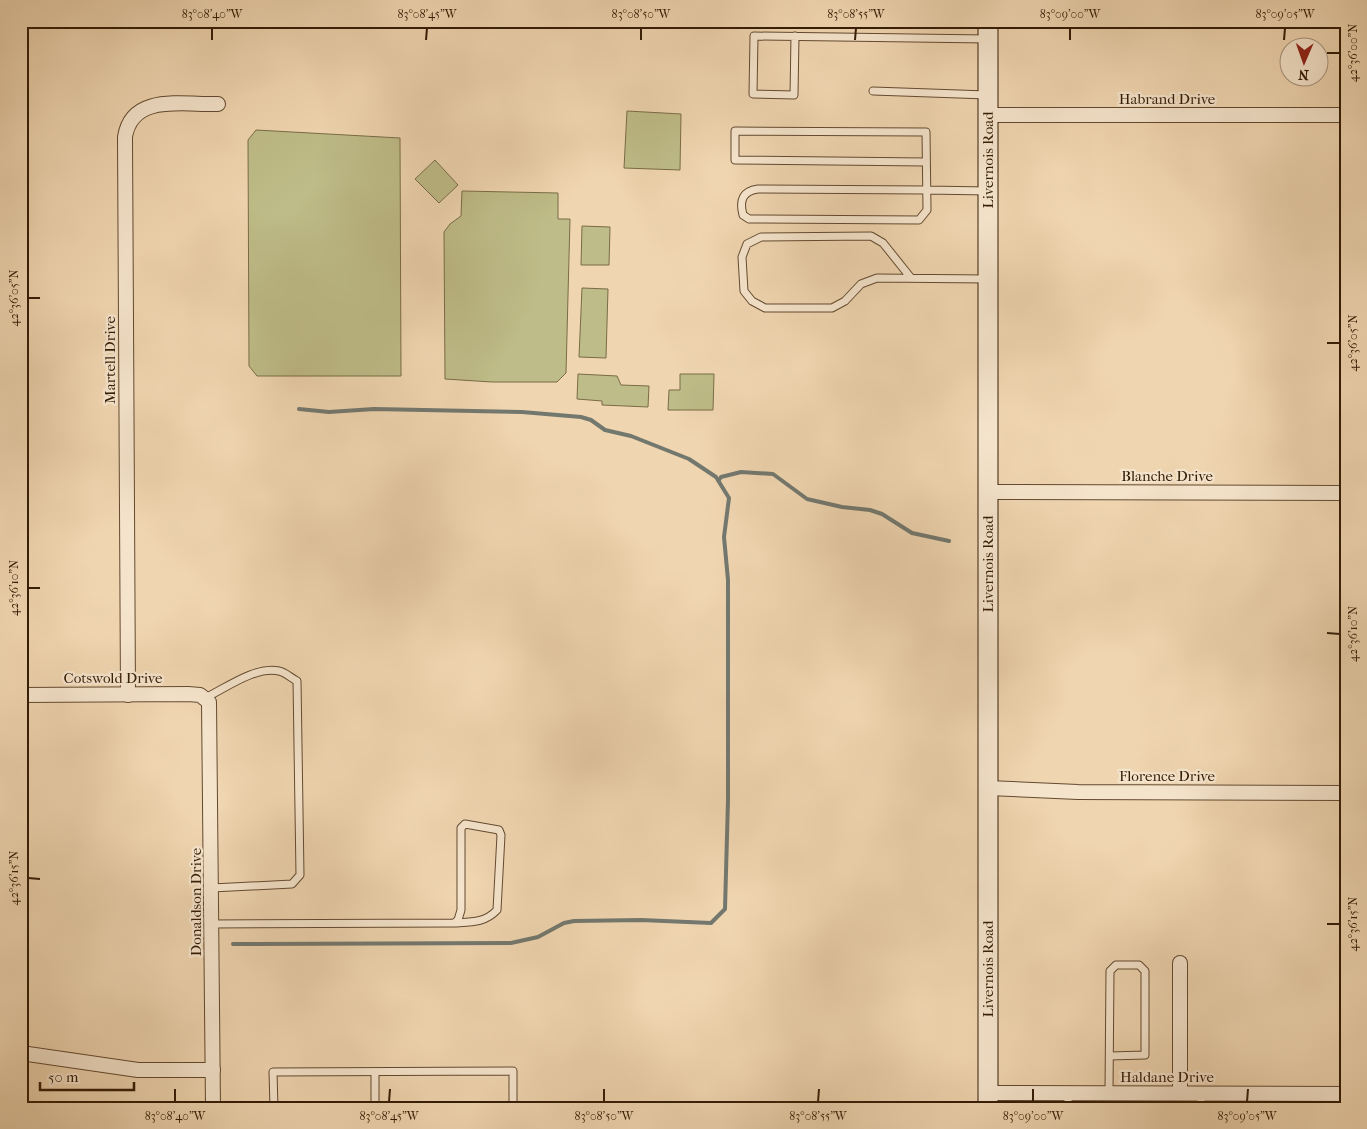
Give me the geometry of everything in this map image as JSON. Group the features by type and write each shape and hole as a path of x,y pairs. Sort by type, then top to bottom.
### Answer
{"main road":[{"name":"Livernois Road","path":"988,30 988,1100"}],"street":[{"name":"Martell Drive","path":"128,694 125,137 128,122 134,114 148,106 218,104"},
{"name":"Habrand Drive","path":"988,115 1346,115"},
{"name":"Blanche Drive","path":"988,492 1346,493"},
{"name":"Cotswold Drive","path":"21,694 188,694 205,698"},
{"name":"Donaldson Drive","path":"205,698 209,702 211,713 213,1108"},
{"name":"Florence Drive","path":"988,788 1078,792 1346,793"},
{"path":"1180,963 1180,1093"},
{"path":"21,1053 138,1070 213,1070"},
{"name":"Haldane Drive","path":"988,1100 1068,1093 1346,1094"}],"lane":[{"path":"795,36 794,94 753,94 754,36 988,30"},
{"path":"873,91 988,95"},
{"path":"926,162 735,160 735,131 926,132 926,162 927,190 927,210 919,220 749,219 743,215 741,208 744,194 750,190 758,189 927,190 988,191"},
{"path":"910,278 884,243 871,236 761,237 747,244 742,257 744,291 752,301 765,308 832,308 845,301 861,284 876,278 988,279"},
{"path":"205,698 238,680 272,671 281,671 297,681 300,875 292,884 212,888"},
{"path":"212,924 454,923 479,922 490,917 497,910 501,835 499,830 465,824 460,828 461,910 458,920 454,923"},
{"path":"1110,1056 1145,1055 1145,971 1139,965 1116,965 1110,971 1110,1056 1110,1093"},
{"path":"274,1108 273,1072 513,1071 513,1108"},
{"path":"375,1072 375,1108"},
{"path":"1068,1093 1068,1108"},
{"path":"1201,1093 1201,1108"}],"shaded area":[{"path":"627,111 681,114 680,170 624,168"},
{"path":"256,130 400,138 401,376 257,376 249,366 248,140"},
{"path":"435,160 458,185 439,203 415,179"},
{"path":"462,191 558,193 558,219 570,219 566,373 557,382 492,382 445,379 444,232 450,224 461,216"},
{"path":"582,226 610,227 609,265 581,265"},
{"path":"582,288 608,289 606,358 579,357"},
{"path":"578,374 617,376 621,385 649,386 648,407 602,405 602,401 577,399"},
{"path":"680,374 714,374 713,410 668,410 669,390 680,390"}],"waterway":[{"path":"233,944 511,943 538,937 564,923 574,921 641,920 711,923 725,909 728,800 728,580 724,537 729,498 716,477 689,459 631,436 605,430 591,420 581,417 522,412 374,409 329,412 299,409"},
{"path":"719,480 721,477 741,472 773,474 807,499 842,507 870,510 882,514 912,533 949,541"}]}
